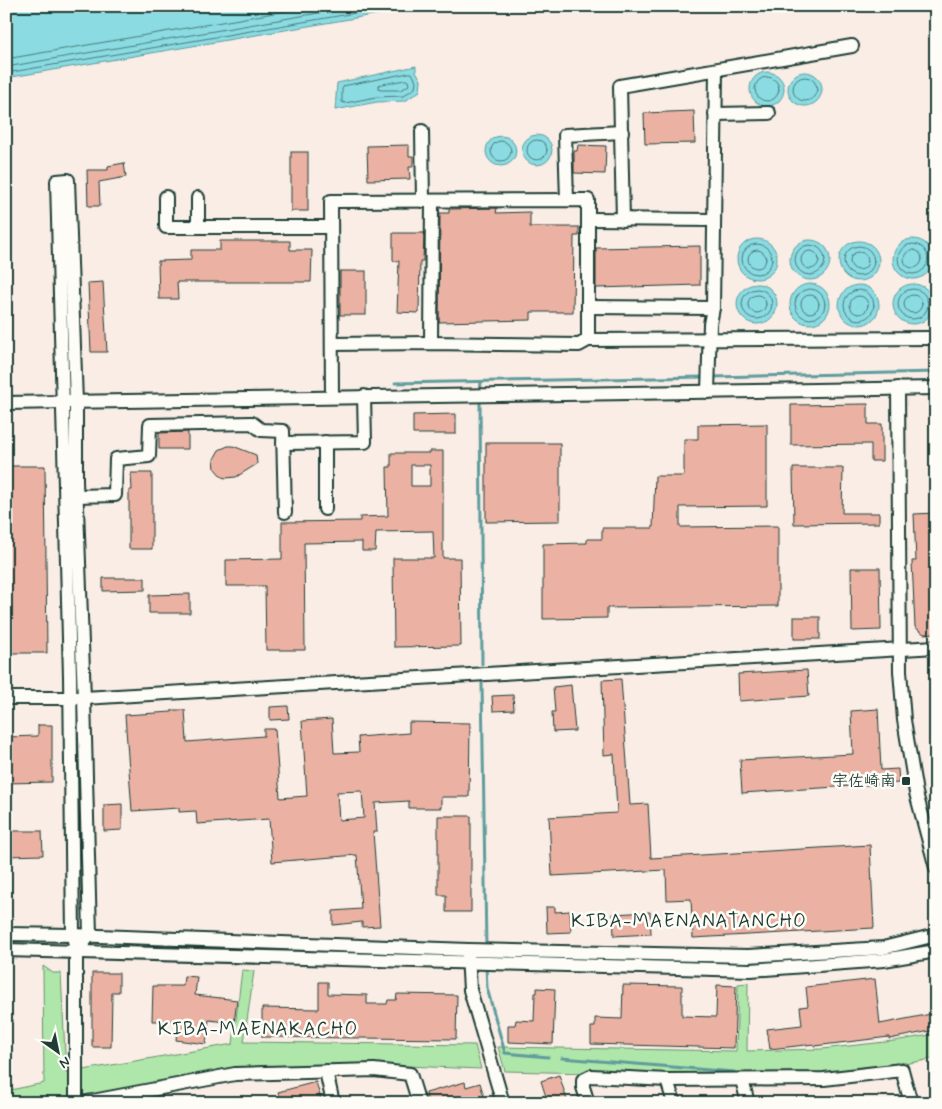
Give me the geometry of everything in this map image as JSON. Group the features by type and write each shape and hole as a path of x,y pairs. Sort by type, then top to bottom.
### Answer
{"street":[{"path":"623,220 620,86 852,46"},
{"path":"708,392 710,324 714,308 716,70"},
{"path":"715,114 769,113"},
{"path":"422,131 427,201 431,342"},
{"path":"567,200 565,135 622,132"},
{"path":"76,952 90,936 84,698 76,496 76,402 68,180 57,181 70,699 73,935 76,952 76,1103"},
{"path":"166,197 166,227 331,227"},
{"path":"198,198 198,227"},
{"path":"332,397 331,201 588,200 588,340"},
{"path":"588,219 714,220"},
{"path":"588,307 714,308"},
{"path":"332,344 431,342 579,345 588,340 932,338"},
{"path":"898,388 899,650 904,720 916,792 936,868"},
{"path":"6,403 936,388"},
{"path":"283,443 365,442 364,396"},
{"path":"76,496 115,495 116,458 149,456 150,425 252,422 261,430 283,431 285,512"},
{"path":"325,442 325,509"},
{"path":"6,698 70,699 936,647"},
{"path":"6,934 73,935 751,970 884,960 936,951"},
{"path":"6,950 468,956 748,956 883,948 936,935"},
{"path":"468,956 470,990 504,1103"},
{"path":"82,1103 235,1074 374,1070 410,1074 419,1103"},
{"path":"588,1103 582,1080 591,1076 668,1080 824,1080 902,1070 910,1103"},
{"path":"326,1071 333,1103"},
{"path":"668,1080 674,1103"},
{"path":"742,1080 748,1103"}],"green space":[{"path":"43,966 53,973 61,973 66,1073 233,1044 242,970 254,971 244,1042 475,1045 481,1069 355,1064 233,1069 71,1103 6,1103 6,1091 44,1083"},
{"path":"748,983 747,1051 822,1049 936,1034 936,1058 870,1069 771,1075 505,1071 498,1047 736,1051 738,984"}],"water":[{"path":"6,6 425,6 6,78"},
{"path":"416,66 416,71 421,80 420,91 405,101 377,102 335,110 337,83"},
{"path":"767,72 774,73 779,77 783,82 783,96 779,101 774,105 767,106 760,105 755,101 751,96 750,89 751,82 755,77 760,73"},
{"path":"805,72 812,73 817,77 821,82 821,96 817,101 812,105 805,106 798,105 793,101 789,96 788,89 789,82 793,77 798,73"},
{"path":"537,135 548,139 552,150 548,161 537,165 526,161 522,150 526,139"},
{"path":"501,136 512,140 516,151 512,162 501,166 490,162 486,151 490,140"},
{"path":"757,239 768,242 774,248 777,259 774,270 768,276 757,279 746,276 740,270 737,259 740,248 746,242"},
{"path":"913,239 924,242 930,248 933,259 930,270 924,276 913,279 902,276 896,270 893,259 896,248 902,242"},
{"path":"810,240 824,246 830,260 824,274 810,280 796,274 790,260 796,246"},
{"path":"859,241 870,244 876,250 879,261 876,272 870,278 859,281 848,278 842,272 839,261 842,250 848,244"},
{"path":"757,284 768,287 774,293 777,304 774,315 768,321 757,324 746,321 740,315 737,304 740,293 746,287"},
{"path":"810,284 821,287 827,293 830,304 827,315 821,321 810,324 799,321 793,315 790,304 793,293 799,287"},
{"path":"913,284 927,290 933,304 927,318 913,324 899,318 893,304 899,290"},
{"path":"859,285 870,288 876,294 879,305 876,316 870,322 859,325 848,322 842,316 839,305 842,294 848,288"}],"building":[{"path":"694,111 695,143 645,144 644,113"},
{"path":"409,145 409,156 413,156 413,167 409,167 410,179 368,180 367,146"},
{"path":"578,145 606,146 605,174 574,173 574,151 577,151"},
{"path":"291,152 308,152 308,211 291,211"},
{"path":"124,163 126,177 99,182 100,206 88,206 87,170 108,170 108,166"},
{"path":"497,208 496,213 530,212 530,227 579,227 579,236 574,236 573,312 531,312 531,320 439,322 440,213 449,213 449,209"},
{"path":"393,233 424,233 423,261 420,261 419,313 397,312 399,261 393,261"},
{"path":"220,241 290,241 290,250 312,250 311,282 177,282 178,299 159,299 158,261 191,260 191,250 220,250"},
{"path":"700,246 700,285 596,288 596,248"},
{"path":"340,271 366,271 366,315 340,315"},
{"path":"103,282 107,352 91,352 88,283"},
{"path":"868,404 868,424 882,424 882,461 871,461 871,444 791,445 791,405"},
{"path":"456,414 456,434 413,434 413,415"},
{"path":"767,424 767,506 680,507 680,527 778,526 778,606 607,608 607,618 543,619 543,544 587,543 587,539 602,539 602,528 653,528 655,476 684,476 684,439 698,439 698,425"},
{"path":"188,432 188,449 159,449 159,433"},
{"path":"486,443 560,443 560,521 486,522"},
{"path":"233,446 256,455 257,464 236,477 222,477 215,469 214,459 219,450"},
{"path":"430,451 443,451 443,558 460,558 461,646 394,647 393,558 434,558 433,531 376,532 375,551 362,551 362,542 304,543 305,650 266,650 265,586 226,586 226,560 282,559 282,522 360,521 360,517 388,516 387,467 391,467 391,453 430,453","holes":["411,465 430,465 430,486 411,486"]},
{"path":"6,466 45,466 47,653 6,653"},
{"path":"793,468 843,468 842,513 879,513 879,523 794,524"},
{"path":"131,473 152,473 152,549 129,549 129,490 132,490"},
{"path":"936,513 936,633 924,634 915,627 912,561 916,561 914,514"},
{"path":"851,568 880,568 881,630 852,631"},
{"path":"103,578 145,578 145,590 103,591"},
{"path":"190,594 190,613 149,613 149,595"},
{"path":"794,617 820,617 820,639 794,639"},
{"path":"807,670 809,696 739,701 738,674"},
{"path":"621,679 630,805 648,804 651,858 870,845 874,928 693,938 691,899 667,900 666,870 552,876 549,817 617,813 614,754 604,755 602,680"},
{"path":"571,685 575,731 553,732 552,712 555,712 553,687"},
{"path":"513,695 514,710 493,711 492,696"},
{"path":"288,706 289,719 270,720 270,707"},
{"path":"878,709 881,770 898,769 899,783 742,793 740,760 853,754 851,711"},
{"path":"172,710 185,710 187,742 264,736 264,729 275,729 280,798 307,796 302,721 332,719 334,753 359,752 358,737 409,733 409,722 470,723 469,797 441,797 441,808 409,808 409,801 375,803 377,832 373,832 380,926 362,927 362,922 333,925 333,911 361,909 357,855 272,862 269,819 197,824 196,811 179,812 179,808 132,811 125,715 172,712","holes":["362,791 364,818 339,820 337,792"]},
{"path":"38,725 52,725 52,782 6,783 6,737 38,736"},
{"path":"122,804 122,830 104,831 104,805"},
{"path":"438,816 471,816 471,912 446,912 446,895 438,895"},
{"path":"6,831 42,831 43,855 6,856"},
{"path":"546,907 555,907 555,912 570,911 571,932 547,933"},
{"path":"650,912 651,934 614,936 613,914"},
{"path":"92,973 119,973 119,992 112,992 111,1047 92,1047"},
{"path":"184,976 197,977 195,995 237,1000 234,1023 209,1020 206,1044 176,1040 178,1021 152,1021 153,986 183,986"},
{"path":"875,979 880,1024 936,1013 936,1030 889,1039 889,1037 770,1049 767,1029 802,1025 800,1007 808,1006 806,987"},
{"path":"319,982 328,982 328,994 367,995 367,1004 387,1004 388,1000 396,1000 397,994 457,995 456,1039 262,1037 262,1008 319,1009"},
{"path":"623,985 682,986 682,1016 716,1017 717,985 736,986 734,1048 591,1044 591,1027 595,1027 595,1018 622,1019"},
{"path":"537,988 555,989 553,1044 508,1042 508,1025 515,1025 516,1020 534,1021 535,993 537,993"},
{"path":"559,1075 568,1103 548,1103 541,1081"},
{"path":"316,1082 322,1103 281,1103 278,1092"},
{"path":"465,1082 466,1087 480,1083 485,1100 475,1103 428,1103 426,1093"}],"waterway":[{"path":"711,377 936,372"},
{"path":"395,383 705,377"},
{"path":"480,393 481,382"},
{"path":"480,400 482,664"},
{"path":"482,682 486,948"},
{"path":"486,967 487,988 505,1053 548,1057"},
{"path":"562,1058 734,1072"}],"place":[{"name":"宇佐崎南","path":"906,781"}],"district":[{"name":"KIBA-MAENANATANCHO","path":"689,921"},
{"name":"KIBA-MAENAKACHO","path":"258,1029"}]}
